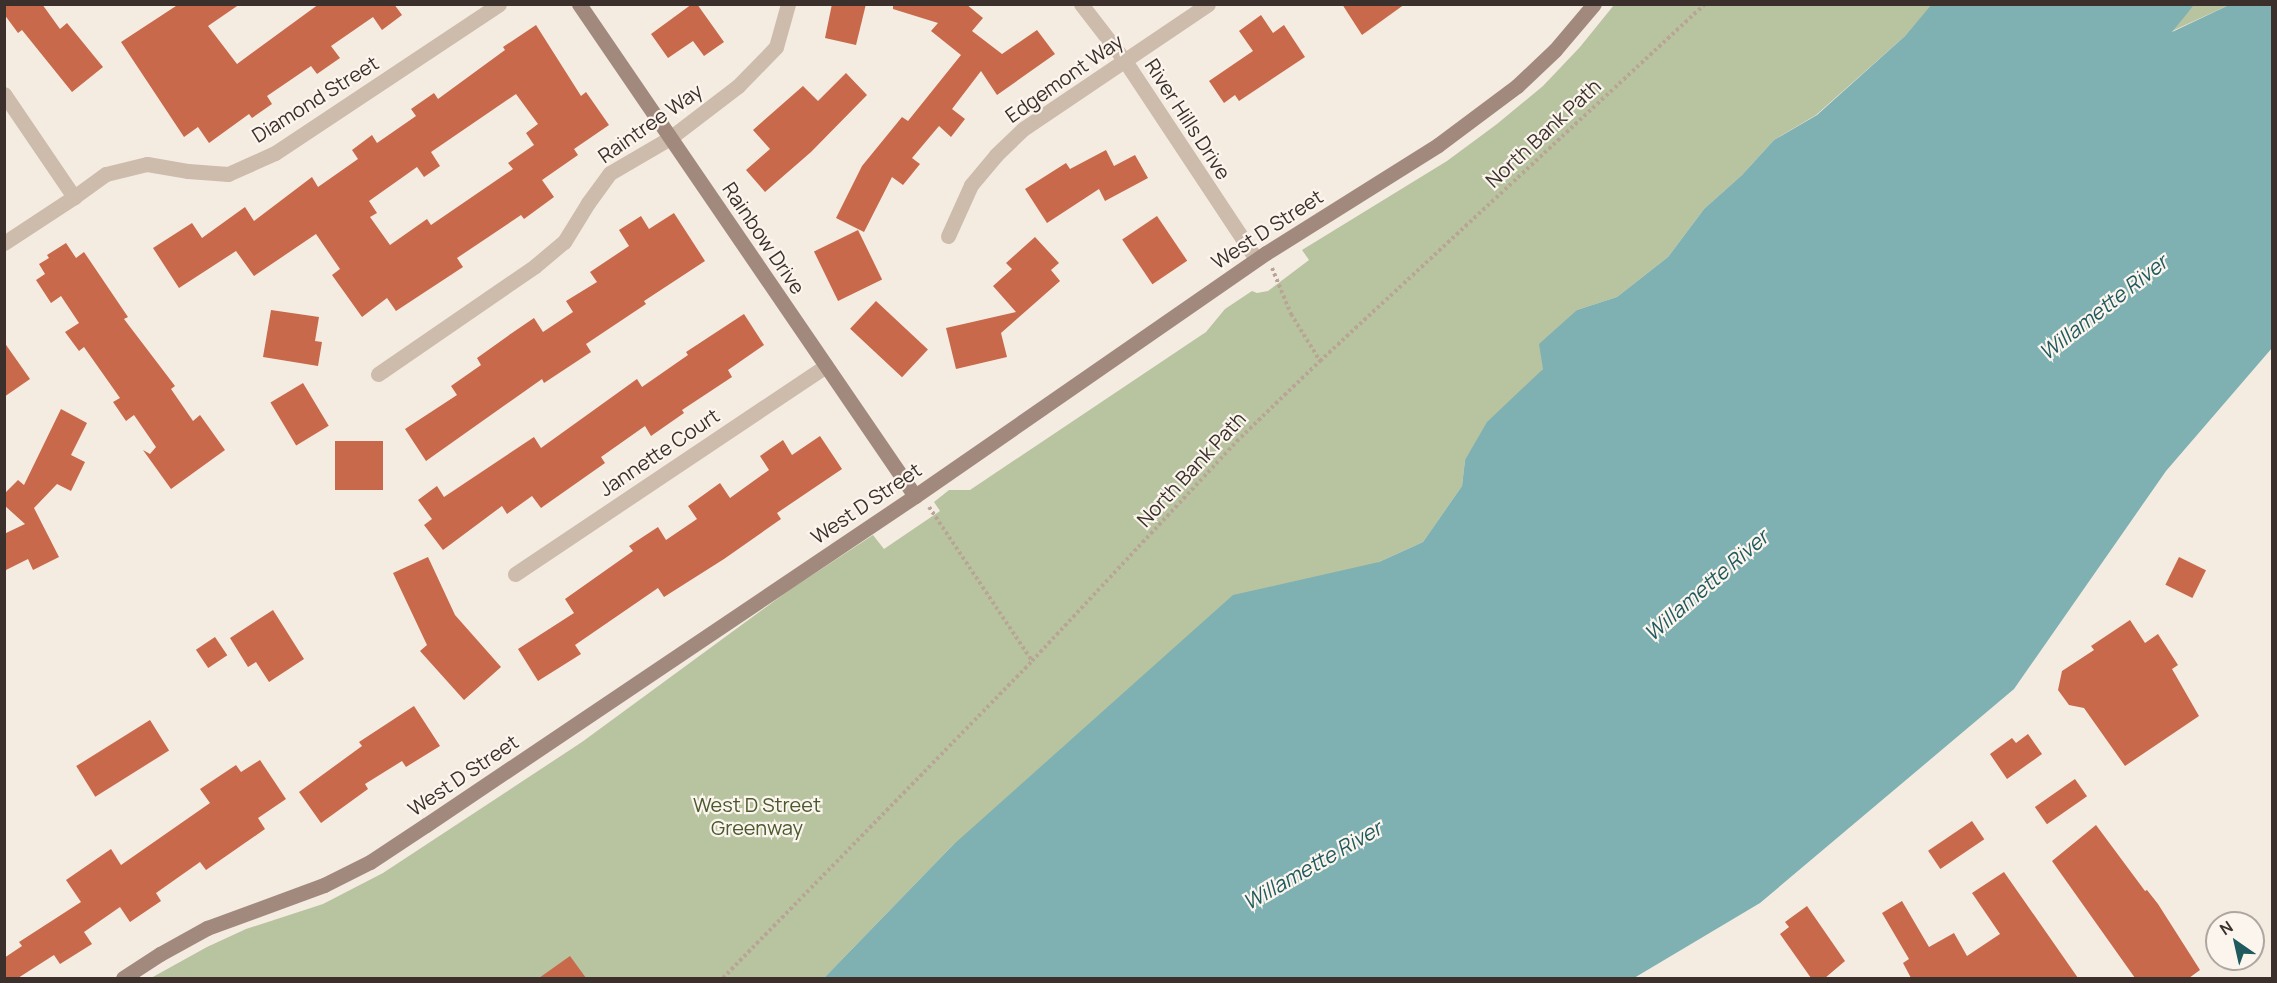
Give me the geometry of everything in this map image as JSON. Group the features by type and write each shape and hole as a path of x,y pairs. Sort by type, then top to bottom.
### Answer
{"street":[{"name":"Diamond Street","path":"4,243 106,174 147,164 188,171 228,174 275,153 499,4"},
{"name":"Rainbow Drive","path":"579,4 915,496"},
{"name":"Raintree Way","path":"378,374 536,266 564,242 588,202 610,173 670,138 738,86 776,47 788,4"},
{"name":"River Hills Drive","path":"1081,4 1093,16 1261,256"},
{"name":"Edgemont Way","path":"948,237 971,185 996,155 1023,129 1208,4"},
{"name":"West D Street","path":"123,978 207,928 324,885 370,862 610,703 915,496 1261,256 1438,145 1517,86 1555,50 1594,4"},
{"path":"4,94 74,197"},
{"name":"Jannette Court","path":"515,574 825,366"}],"path":[{"name":"North Bank Path","path":"723,978 1032,661 1241,437 1705,4"},
{"path":"1261,256 1291,314 1320,361"},
{"path":"919,512 928,505 1032,661"}],"green space":[{"name":"West D Street Greenway","path":"1614,5 1932,5 1905,36 1816,115 1774,140 1742,175 1704,209 1668,257 1617,297 1577,310 1543,369 1465,460 1462,486 1423,542 1379,562 953,845 824,978 151,978 207,947 246,929 323,904 383,873 582,742 788,591 873,535 884,549 940,511 934,502 949,490 970,490 1206,332 1225,309 1252,291 1257,293 1268,291 1309,260 1302,250 1447,161 1497,124 1543,86 1580,47"},
{"path":"2194,5 2229,5 2170,32"}],"water":[{"name":"Willamette River","path":"1932,4 2194,5 2172,32 2229,5 2272,5 2272,348 2166,471 2014,689 1760,903 1634,978 824,978 953,845 1233,595 1379,562 1423,542 1462,486 1465,460 1487,422 1543,369 1539,344 1577,310 1617,297 1668,257 1704,209 1742,175 1774,140 1817,115 1905,36"}],"building":[{"path":"4,4 42,4 60,29 67,23 103,67 72,92 22,30 18,33 4,14"},
{"path":"179,4 240,4 208,26 237,64 319,4 394,4 402,15 382,30 373,17 331,46 340,58 317,74 311,66 267,96 272,104 252,118 249,114 209,143 198,127 184,137 121,42"},
{"path":"692,4 697,4 724,42 704,56 693,41 668,58 651,34"},
{"path":"832,4 866,4 856,45 825,38"},
{"path":"893,4 966,4 983,18 972,31 1002,54 1037,30 1055,54 997,95 981,71 952,109 965,119 951,137 939,126 912,158 920,164 903,185 892,177 864,232 836,218 862,166 902,117 908,121 961,55 931,31 938,23 893,9"},
{"path":"1342,4 1405,4 1362,35"},
{"path":"1261,15 1273,33 1284,25 1305,57 1239,101 1235,95 1224,103 1209,81 1253,51 1239,31"},
{"path":"536,25 581,96 586,92 609,125 574,149 578,155 542,180 554,197 524,219 521,215 457,258 463,267 396,311 387,298 362,317 332,275 340,269 316,234 254,276 236,251 179,288 153,248 192,223 202,238 245,207 254,221 312,177 318,187 358,159 352,150 372,135 377,143 416,116 411,109 434,93 438,99 505,50 503,47","holes":["516,94 538,124 526,133 534,145 508,163 513,169 431,225 427,219 390,245 370,217 377,213 369,201 417,167 424,177 440,166 431,152"]},
{"path":"846,73 867,95 811,152 765,192 746,170 770,149 753,130 803,86 818,101"},
{"path":"1106,150 1114,166 1135,155 1148,178 1105,201 1099,189 1047,223 1025,189 1066,163 1070,169"},
{"path":"674,213 705,261 644,301 646,304 586,344 591,352 544,383 542,379 426,461 405,429 457,395 451,386 481,365 477,358 512,333 534,318 543,332 573,312 566,301 597,282 590,272 629,246 619,230 641,216 649,229"},
{"path":"1157,216 1187,261 1152,284 1122,239"},
{"path":"858,230 882,279 838,301 814,251"},
{"path":"1035,237 1059,263 1051,270 1060,281 1001,333 1007,357 956,369 946,328 1016,312 993,286 1012,269 1006,263"},
{"path":"66,243 76,258 84,252 128,317 124,319 175,386 171,389 193,421 200,415 225,450 171,489 143,450 150,454 156,447 134,415 126,421 113,402 120,398 84,347 79,351 65,332 79,323 61,296 51,303 36,280 45,274 39,264 49,258 47,255"},
{"path":"876,301 928,349 902,377 850,329"},
{"path":"271,310 319,317 315,341 322,342 318,366 263,357"},
{"path":"744,314 764,345 728,370 732,377 682,410 684,413 651,436 645,426 601,457 605,463 541,508 532,496 507,514 502,506 443,550 424,525 432,519 418,500 437,486 444,497 534,437 541,448 637,379 642,387 688,355 686,352"},
{"path":"4,342 30,379 4,397"},
{"path":"303,383 329,426 296,445 270,403"},
{"path":"61,409 87,423 71,455 85,462 71,491 57,484 34,508 59,557 33,570 28,559 4,571 4,534 25,524 4,505 4,494 18,480 24,485"},
{"path":"820,436 842,469 777,513 781,519 724,559 664,597 658,588 575,645 581,654 538,681 518,649 574,613 565,599 633,551 629,546 658,527 666,540 697,519 688,506 720,483 730,498 769,470 760,456 783,440 792,455"},
{"path":"335,441 383,441 383,490 335,490"},
{"path":"428,557 455,615 501,667 464,700 420,651 427,645 393,573"},
{"path":"2179,557 2206,570 2192,598 2165,585"},
{"path":"273,610 304,659 269,682 256,662 248,667 230,638"},
{"path":"2130,620 2145,643 2158,634 2178,665 2172,669 2199,716 2125,766 2084,708 2069,705 2058,690 2062,671 2094,650 2091,646"},
{"path":"215,637 227,655 208,668 196,650"},
{"path":"414,706 440,746 406,767 402,761 365,784 368,789 321,823 299,792 362,746 359,742"},
{"path":"150,720 169,751 95,797 76,766"},
{"path":"2028,734 2042,754 2007,779 1990,754 2012,738 2016,743"},
{"path":"260,760 286,799 258,818 265,829 206,870 200,862 156,893 161,901 130,922 120,907 84,932 92,944 60,964 54,955 18,978 4,978 4,958 22,946 19,942 81,902 66,880 111,849 121,865 210,803 200,789 236,765 241,772"},
{"path":"2075,779 2087,796 2047,824 2035,807"},
{"path":"1972,821 1984,839 1940,869 1928,851"},
{"path":"2096,825 2145,891 2147,890 2158,904 2200,970 2189,978 2135,978 2052,861"},
{"path":"2004,872 2078,978 1911,978 1903,963 1909,959 1882,913 1902,901 1929,947 1954,933 1967,956 2000,934 1972,893"},
{"path":"1807,906 1845,961 1825,978 1811,978 1780,934 1789,927 1785,922"},
{"path":"570,956 586,978 539,978"}]}
